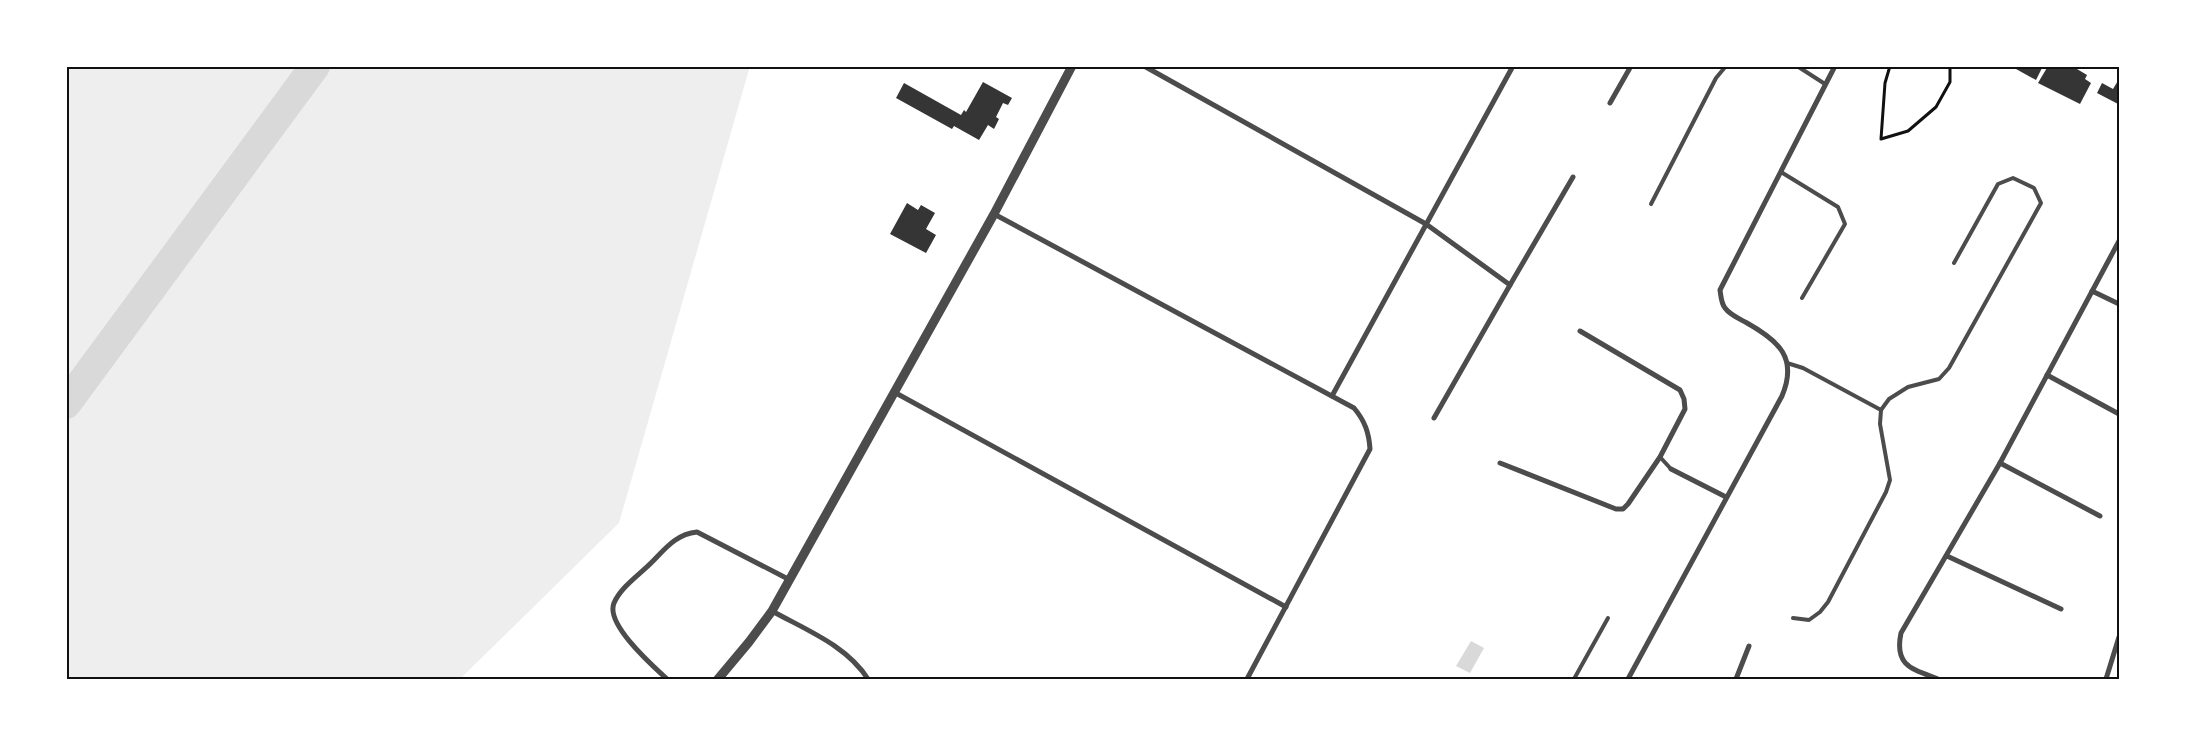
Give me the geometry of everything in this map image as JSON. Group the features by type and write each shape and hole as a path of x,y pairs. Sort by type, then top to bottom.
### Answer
{"street":[{"path":"718,679 772,611 790,580 893,392 994,214 1072,66"},
{"path":"1144,66 1426,224 1510,285"},
{"path":"1332,396 1513,66"},
{"path":"1610,103 1630,66"},
{"path":"1628,679 1782,396 1788,380 1787,363 1782,348 1767,334 1733,316 1725,309 1721,301 1720,290 1835,66"},
{"path":"1434,418 1573,177"},
{"path":"994,214 1354,408 1360,415 1367,428 1370,449 1247,679"},
{"path":"1938,679 1909,666 1900,657 1899,644 1901,633 2000,463 2119,242"},
{"path":"2092,291 2119,304"},
{"path":"1500,463 1616,509 1623,509 1660,457 1685,409 1684,399 1680,390 1580,331"},
{"path":"2047,374 2119,414"},
{"path":"893,392 1286,607"},
{"path":"2000,463 2100,516"},
{"path":"1671,469 1726,497"},
{"path":"668,679 651,664 618,626 613,615 613,604 621,592 678,536 697,532 790,580"},
{"path":"1947,556 2061,609"},
{"path":"772,611 835,646 854,660 868,679"},
{"path":"2106,679 2119,637"},
{"path":"1736,679 1749,646"}],"lane":[{"path":"1650,204 1716,78 1726,66"},
{"path":"1797,66 1825,84"},
{"path":"1781,172 1838,207 1845,224 1802,298"},
{"path":"1793,618 1809,620 1820,612 1828,602 1886,492 1890,480 1880,424 1880,410 1889,399 1908,386 1939,379 1948,368 2041,202 2034,188 2013,178 1998,184 1954,263"},
{"path":"1787,363 1803,368 1880,410"},
{"path":"1660,457 1671,469"},
{"path":"1574,679 1608,618"}],"path":[{"path":"1890,66 1885,83 1881,139 1908,131 1936,107 1950,82 1950,66"}],"shaded area":[{"path":"66,66 750,66 619,523 460,679 66,679"},
{"path":"1471,641 1484,648 1470,673 1456,666"}],"building":[{"path":"2017,66 2043,66 2036,80 2016,69"},
{"path":"2048,66 2072,66 2087,75 2085,79 2091,83 2080,104 2038,83"},
{"path":"2119,79 2118,104 2097,93 2102,83 2113,89"},
{"path":"983,82 1012,98 1008,105 1003,103 996,117 999,119 994,129 988,125 979,140 954,126 952,129 896,98 904,83 961,115 964,110 966,112"},
{"path":"907,203 918,210 921,205 935,213 926,229 936,235 926,253 890,234"}],"waterway":[{"path":"66,404 315,66"}]}
